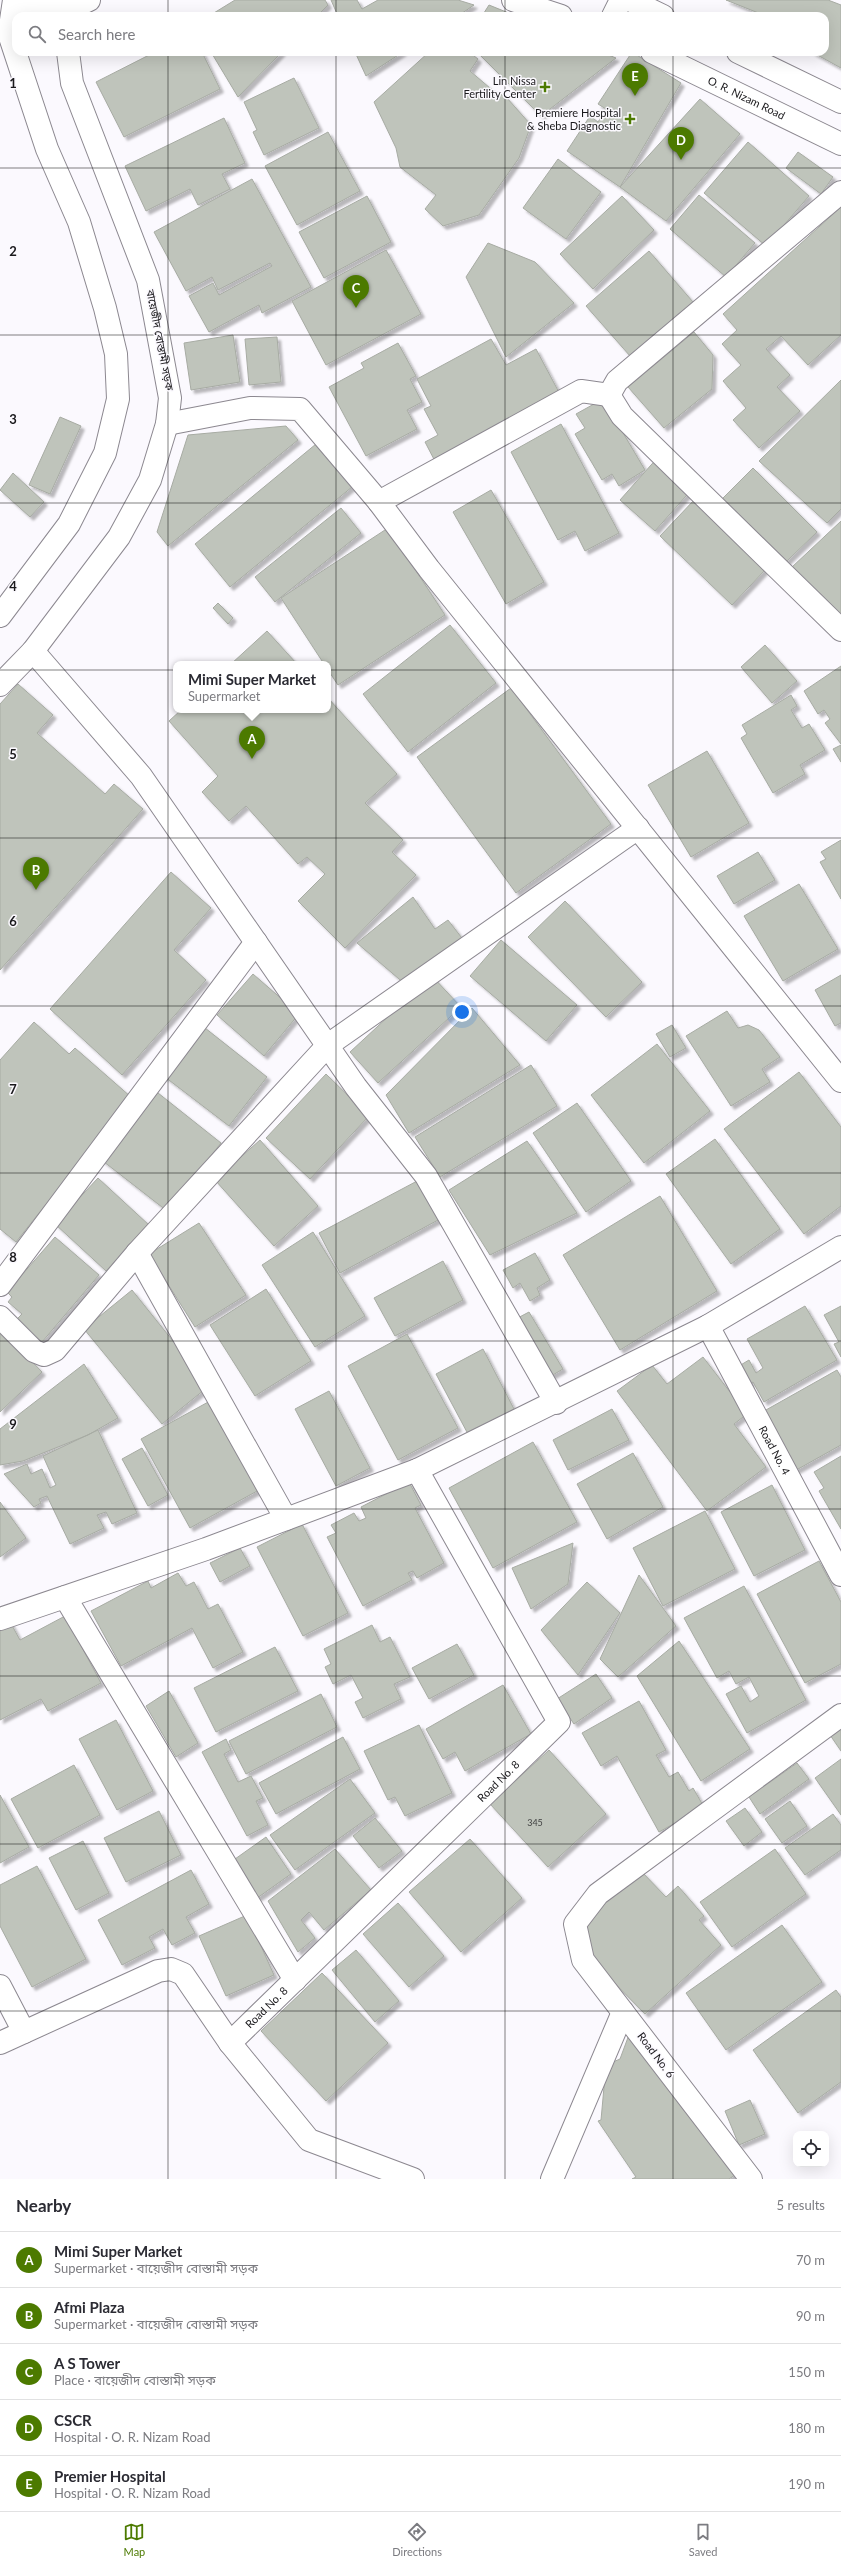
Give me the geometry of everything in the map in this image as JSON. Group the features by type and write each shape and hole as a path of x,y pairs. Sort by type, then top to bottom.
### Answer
{"street":[{"path":"12,12 14,0"},
{"path":"22,0 59,12"},
{"path":"65,12 89,0"},
{"path":"513,0 549,12"},
{"path":"615,12 621,0"},
{"path":"630,0 655,12"},
{"path":"12,14 9,34 12,43"},
{"path":"0,616 69,524 105,453 118,399 116,354 105,308 79,222 47,149 16,56"},
{"name":"বায়েজীদ বোস্তামী সড়ক","path":"0,685 33,651 119,537 150,480 168,424 170,398 148,280 72,83 69,56"},
{"name":"O. R. Nizam Road","path":"660,56 841,144"},
{"path":"746,56 841,102"},
{"path":"609,395 617,380 841,192"},
{"path":"379,502 580,391 609,395"},
{"path":"609,395 622,416 841,630"},
{"path":"168,424 250,408 300,409 379,502 429,569 841,1081"},
{"path":"33,651 141,776 356,1087 426,1176 556,1403"},
{"path":"0,1317 34,1351 44,1355 55,1350 137,1253 328,1046 638,828"},
{"path":"0,1285 256,942"},
{"path":"0,1619 206,1549 417,1470 556,1403 708,1326 841,1247"},
{"path":"137,1253 286,1519"},
{"name":"Road No. 4","path":"708,1326 841,1575"},
{"name":"Road No. 8","path":"230,2043 559,1722 417,1470"},
{"path":"65,1597 295,1980"},
{"name":"Road No. 6","path":"751,2179 583,1960 575,1924 598,1894 841,1715"},
{"path":"0,2043 158,1971 171,1969 183,1974 230,2043 309,2140 413,2179"},
{"path":"0,1986 24,2032"},
{"path":"552,2179 623,2012"}],"building":[{"path":"235,0 325,0 328,5 321,12 216,12"},
{"path":"331,0 357,0 362,9 378,0 458,0 474,5 464,12 336,12"},
{"path":"726,0 828,0 841,5 841,68 819,56 829,56 829,12 756,12"},
{"path":"489,5 506,12 485,12"},
{"path":"147,56 204,56 220,89 124,137 96,82"},
{"path":"213,56 278,56 238,97"},
{"path":"357,56 397,56 366,76"},
{"path":"425,56 474,56 478,59 470,71 490,88 507,98 531,125 519,158 479,215 443,226 425,209 436,195 400,167 396,148 374,102"},
{"name":"Lin Nissa Fertility Center","path":"481,56 611,56 616,58 541,116"},
{"name":"Premiere Hospital & Sheba Diagnostic","path":"629,56 638,56 681,83 620,187 567,151 590,116 598,122 606,109 598,104"},
{"path":"294,78 319,128 264,155 253,132 257,130 244,102"},
{"path":"700,99 740,134 666,221 620,187"},
{"path":"224,118 245,163 222,174 230,189 198,205 190,189 146,211 125,166"},
{"path":"328,132 360,191 297,225 265,166"},
{"path":"748,142 809,196 766,246 704,193"},
{"path":"798,152 833,177 821,194 786,168"},
{"path":"558,159 601,192 566,239 523,208"},
{"path":"252,179 311,287 262,313 259,305 209,332 189,296 213,283 219,295 272,266 270,263 218,290 212,277 186,291 154,232"},
{"path":"699,195 755,243 726,277 670,229"},
{"path":"367,196 391,242 324,278 299,232"},
{"path":"622,196 654,230 593,289 560,254"},
{"path":"841,207 841,335 808,365 781,336 766,349 790,375 777,387 800,411 759,448 733,420 746,408 723,381 741,365 722,344 737,330 723,314"},
{"path":"488,243 535,262 574,303 506,357 466,277"},
{"path":"386,250 421,314 326,365 292,301"},
{"path":"649,251 693,302 630,356 586,306"},
{"path":"694,332 713,355 712,389 664,428 628,387"},
{"path":"233,335 240,382 191,390 184,343"},
{"path":"277,337 281,382 249,385 245,339"},
{"path":"491,339 506,365 536,349 562,398 437,465 425,442 438,435 424,409 431,406 417,379"},
{"path":"398,343 416,376 410,379 422,402 407,410 417,429 366,456 329,387 364,368 361,363"},
{"path":"841,380 841,509 827,523 759,461"},
{"path":"603,399 645,470 619,486 612,474 602,480 575,434 585,428 576,414"},
{"path":"60,417 81,426 50,494 29,485"},
{"path":"561,424 619,533 585,551 575,531 558,540 511,452"},
{"path":"286,426 298,440 168,546 157,532 188,435"},
{"path":"316,444 352,487 230,587 195,544"},
{"path":"659,456 694,487 655,531 620,500"},
{"path":"753,468 817,532 785,563 722,499"},
{"path":"13,473 44,502 30,517 0,490"},
{"path":"491,490 544,582 506,604 453,512"},
{"path":"695,499 767,568 732,605 660,536"},
{"path":"341,508 361,533 275,602 255,577"},
{"path":"841,521 841,619 792,567"},
{"path":"388,528 445,615 338,685 331,674 331,661 322,661 281,598"},
{"path":"218,603 233,618 228,624 213,608"},
{"path":"450,625 496,683 408,752 363,694"},
{"path":"267,631 294,661 234,661"},
{"path":"765,645 797,681 772,703 741,667"},
{"path":"841,666 841,744 825,723 830,719 824,710 818,714 804,691"},
{"path":"18,684 53,715 37,733 105,794 114,784 143,809 0,970 0,704"},
{"path":"511,688 611,824 516,893 417,757"},
{"path":"791,695 797,706 791,710 802,728 809,724 825,750 800,765 805,774 773,793 741,738 747,734 742,725"},
{"path":"331,701 397,774 365,803 403,840 392,852 416,875 345,948 298,901 325,874 307,857 298,864 246,806 229,821 202,792 218,776 169,721 178,713 331,713"},
{"path":"841,745 841,762 833,749"},
{"path":"707,751 749,823 691,857 648,785"},
{"path":"841,840 841,899 820,862 826,859 821,852"},
{"path":"758,852 775,880 734,904 717,876"},
{"path":"171,872 211,908 174,950 206,980 122,1075 50,1009"},
{"path":"799,884 838,949 783,981 744,916"},
{"path":"413,897 435,929 448,920 465,942 406,985 357,943"},
{"path":"565,901 642,982 606,1017 528,937"},
{"path":"501,940 577,1005 546,1041 470,976"},
{"path":"253,974 299,1014 264,1056 217,1015"},
{"path":"841,975 841,1023 835,1026 815,990"},
{"path":"432,976 461,1007 378,1083 350,1052"},
{"path":"472,1008 520,1065 409,1133 386,1095"},
{"path":"727,1011 738,1028 748,1025 759,1030 780,1057 762,1069 770,1082 731,1106 686,1036"},
{"path":"34,1022 69,1054 75,1048 131,1097 16,1242 0,1229 0,1060"},
{"path":"200,1024 267,1077 229,1126 161,1074"},
{"path":"672,1025 686,1048 670,1057 656,1034"},
{"path":"657,1044 710,1111 644,1163 591,1095"},
{"path":"531,1065 557,1106 440,1177 415,1137"},
{"path":"799,1072 841,1127 841,1206 804,1234 724,1129"},
{"path":"326,1074 369,1116 310,1179 266,1138"},
{"path":"153,1089 221,1143 167,1211 99,1158"},
{"path":"577,1103 631,1181 586,1212 533,1133"},
{"path":"715,1139 780,1229 731,1264 666,1174"},
{"path":"260,1140 318,1206 274,1246 215,1180"},
{"path":"527,1141 577,1213 490,1255 449,1190"},
{"path":"98,1178 149,1225 106,1271 55,1224"},
{"path":"419,1180 440,1219 340,1273 319,1233"},
{"path":"660,1196 717,1291 620,1350 563,1255"},
{"path":"199,1223 246,1295 195,1327 149,1254"},
{"path":"313,1232 365,1316 315,1347 262,1265"},
{"path":"55,1237 99,1275 42,1342 16,1320 22,1314 8,1302 12,1297 7,1292"},
{"path":"535,1253 550,1280 537,1288 540,1295 530,1301 520,1283 513,1288 503,1270"},
{"path":"443,1261 463,1300 395,1336 374,1298"},
{"path":"266,1289 311,1361 255,1396 210,1325"},
{"path":"132,1290 209,1386 162,1424 84,1329"},
{"path":"805,1306 837,1360 764,1402 753,1382 750,1384 739,1366 749,1360 756,1373 763,1368 747,1339"},
{"path":"841,1306 841,1357 834,1344 839,1342 824,1315"},
{"path":"529,1312 563,1369 546,1379 512,1321"},
{"path":"0,1328 42,1372 0,1412"},
{"path":"407,1334 458,1428 398,1460 348,1366"},
{"path":"483,1349 514,1409 468,1434 436,1374"},
{"path":"703,1357 747,1414 734,1424 766,1467 707,1511 617,1391 652,1365 667,1384"},
{"path":"84,1364 118,1418 88,1435 23,1461 0,1465 0,1429"},
{"path":"837,1370 841,1377 841,1445 791,1473 757,1415"},
{"path":"329,1391 370,1468 336,1486 295,1409"},
{"path":"210,1401 259,1490 190,1528 141,1439"},
{"path":"612,1409 629,1440 568,1470 553,1440"},
{"path":"98,1430 137,1513 112,1524 106,1512 97,1515 104,1528 70,1544 47,1496 39,1499 41,1503 34,1507 4,1474 27,1464 31,1474 42,1469 50,1488 56,1485 43,1456"},
{"path":"533,1442 577,1522 493,1568 449,1488"},
{"path":"142,1448 168,1495 148,1506 122,1459"},
{"path":"633,1453 663,1507 607,1539 577,1484"},
{"path":"841,1456 841,1529 819,1491 824,1488 814,1472"},
{"path":"409,1482 421,1505 415,1508 444,1563 417,1578 413,1571 408,1573 412,1580 363,1606 327,1537 336,1533 331,1525 354,1513 359,1521 366,1518 361,1507"},
{"path":"772,1485 805,1550 754,1576 721,1512"},
{"path":"0,1502 26,1538 0,1557"},
{"path":"705,1511 735,1569 663,1606 633,1548"},
{"path":"302,1524 348,1613 303,1636 257,1547"},
{"path":"573,1543 568,1584 531,1609 512,1568"},
{"path":"240,1548 250,1566 220,1582 210,1563"},
{"path":"819,1561 841,1602 841,1664 805,1683 757,1594"},
{"path":"178,1573 186,1586 194,1582 208,1609 218,1604 243,1652 213,1668 192,1628 121,1666 91,1611 148,1581 151,1588"},
{"path":"639,1575 676,1626 618,1677 600,1659"},
{"path":"587,1582 620,1613 578,1675 541,1630"},
{"path":"744,1586 806,1700 747,1733 726,1694 741,1686 750,1702 759,1696 749,1677 736,1684 729,1671 717,1678 684,1618"},
{"path":"65,1616 101,1683 48,1711 41,1699 0,1720 0,1624 9,1620 20,1640"},
{"path":"372,1625 380,1642 390,1637 410,1677 394,1684 401,1699 363,1718 355,1702 363,1698 351,1675 333,1684 325,1667 331,1664 324,1649"},
{"path":"679,1641 750,1749 701,1781 637,1676"},
{"path":"457,1644 474,1675 429,1699 412,1668"},
{"path":"275,1647 298,1691 216,1732 194,1688"},
{"path":"596,1674 612,1698 574,1724 557,1699"},
{"path":"503,1685 531,1734 465,1771 455,1752 443,1759 426,1729"},
{"path":"169,1691 198,1743 176,1757 146,1706"},
{"path":"321,1694 337,1727 246,1774 229,1741"},
{"path":"639,1701 666,1750 656,1755 669,1777 678,1772 689,1791 693,1788 704,1807 659,1832 617,1756 601,1766 582,1733"},
{"path":"116,1720 153,1791 117,1810 79,1739"},
{"path":"419,1725 452,1793 405,1816 395,1797 388,1800 364,1751"},
{"path":"841,1727 841,1751 830,1735"},
{"path":"343,1737 360,1769 276,1814 259,1783"},
{"path":"226,1739 231,1750 224,1754 238,1782 251,1776 263,1798 256,1801 268,1825 247,1836 202,1752"},
{"path":"549,1750 606,1814 548,1867 490,1804"},
{"path":"841,1759 841,1815 815,1778"},
{"path":"797,1763 809,1779 760,1814 749,1797"},
{"path":"74,1765 100,1815 38,1848 11,1799"},
{"path":"350,1779 375,1813 295,1870 270,1835"},
{"path":"0,1795 29,1847 0,1863"},
{"path":"790,1801 807,1826 782,1843 765,1819"},
{"path":"745,1808 762,1832 744,1846 726,1821"},
{"path":"159,1811 181,1855 126,1882 104,1838"},
{"path":"833,1814 841,1825 841,1850 805,1875 785,1848"},
{"path":"375,1818 402,1851 379,1868 353,1836"},
{"path":"266,1837 291,1874 253,1901 228,1864"},
{"path":"470,1839 522,1898 461,1952 409,1892"},
{"path":"83,1841 109,1893 76,1910 49,1858"},
{"path":"335,1849 371,1890 324,1930 309,1912 301,1920 315,1938 298,1952 268,1901"},
{"path":"775,1849 806,1894 732,1947 700,1902"},
{"path":"37,1866 86,1959 32,1987 0,1926 0,1885"},
{"path":"191,1870 209,1904 186,1917 195,1933 172,1945 163,1929 149,1937 155,1948 122,1965 98,1920"},
{"path":"642,1872 666,1897 678,1886 704,1916 699,1920 721,1945 645,2014 589,1957 583,1919"},
{"path":"398,1903 444,1956 409,1987 363,1934"},
{"path":"247,1915 274,1975 226,1996 199,1936"},
{"path":"782,1925 822,1982 726,2050 686,1993"},
{"path":"356,1950 399,2001 375,2022 332,1970"},
{"path":"322,1973 388,2043 326,2101 261,2031"},
{"path":"836,1990 841,1997 841,2082 798,2113 753,2050"},
{"path":"630,2032 738,2173 729,2179 632,2179 636,2177 598,2121 601,2120 606,2065 620,2059"},
{"path":"750,2100 765,2134 739,2145 725,2111"}],"place":[{"name":"Lin Nissa Fertility Center","path":"545,87"},
{"name":"Premier Hospital","path":"635,96"},
{"name":"Premiere Hospital & Sheba Diagnostic","path":"630,119"},
{"name":"CSCR","path":"681,160"},
{"name":"A S Tower","path":"356,308"},
{"name":"Mimi Super Market","path":"252,759"},
{"name":"Afmi Plaza","path":"36,890"}]}
